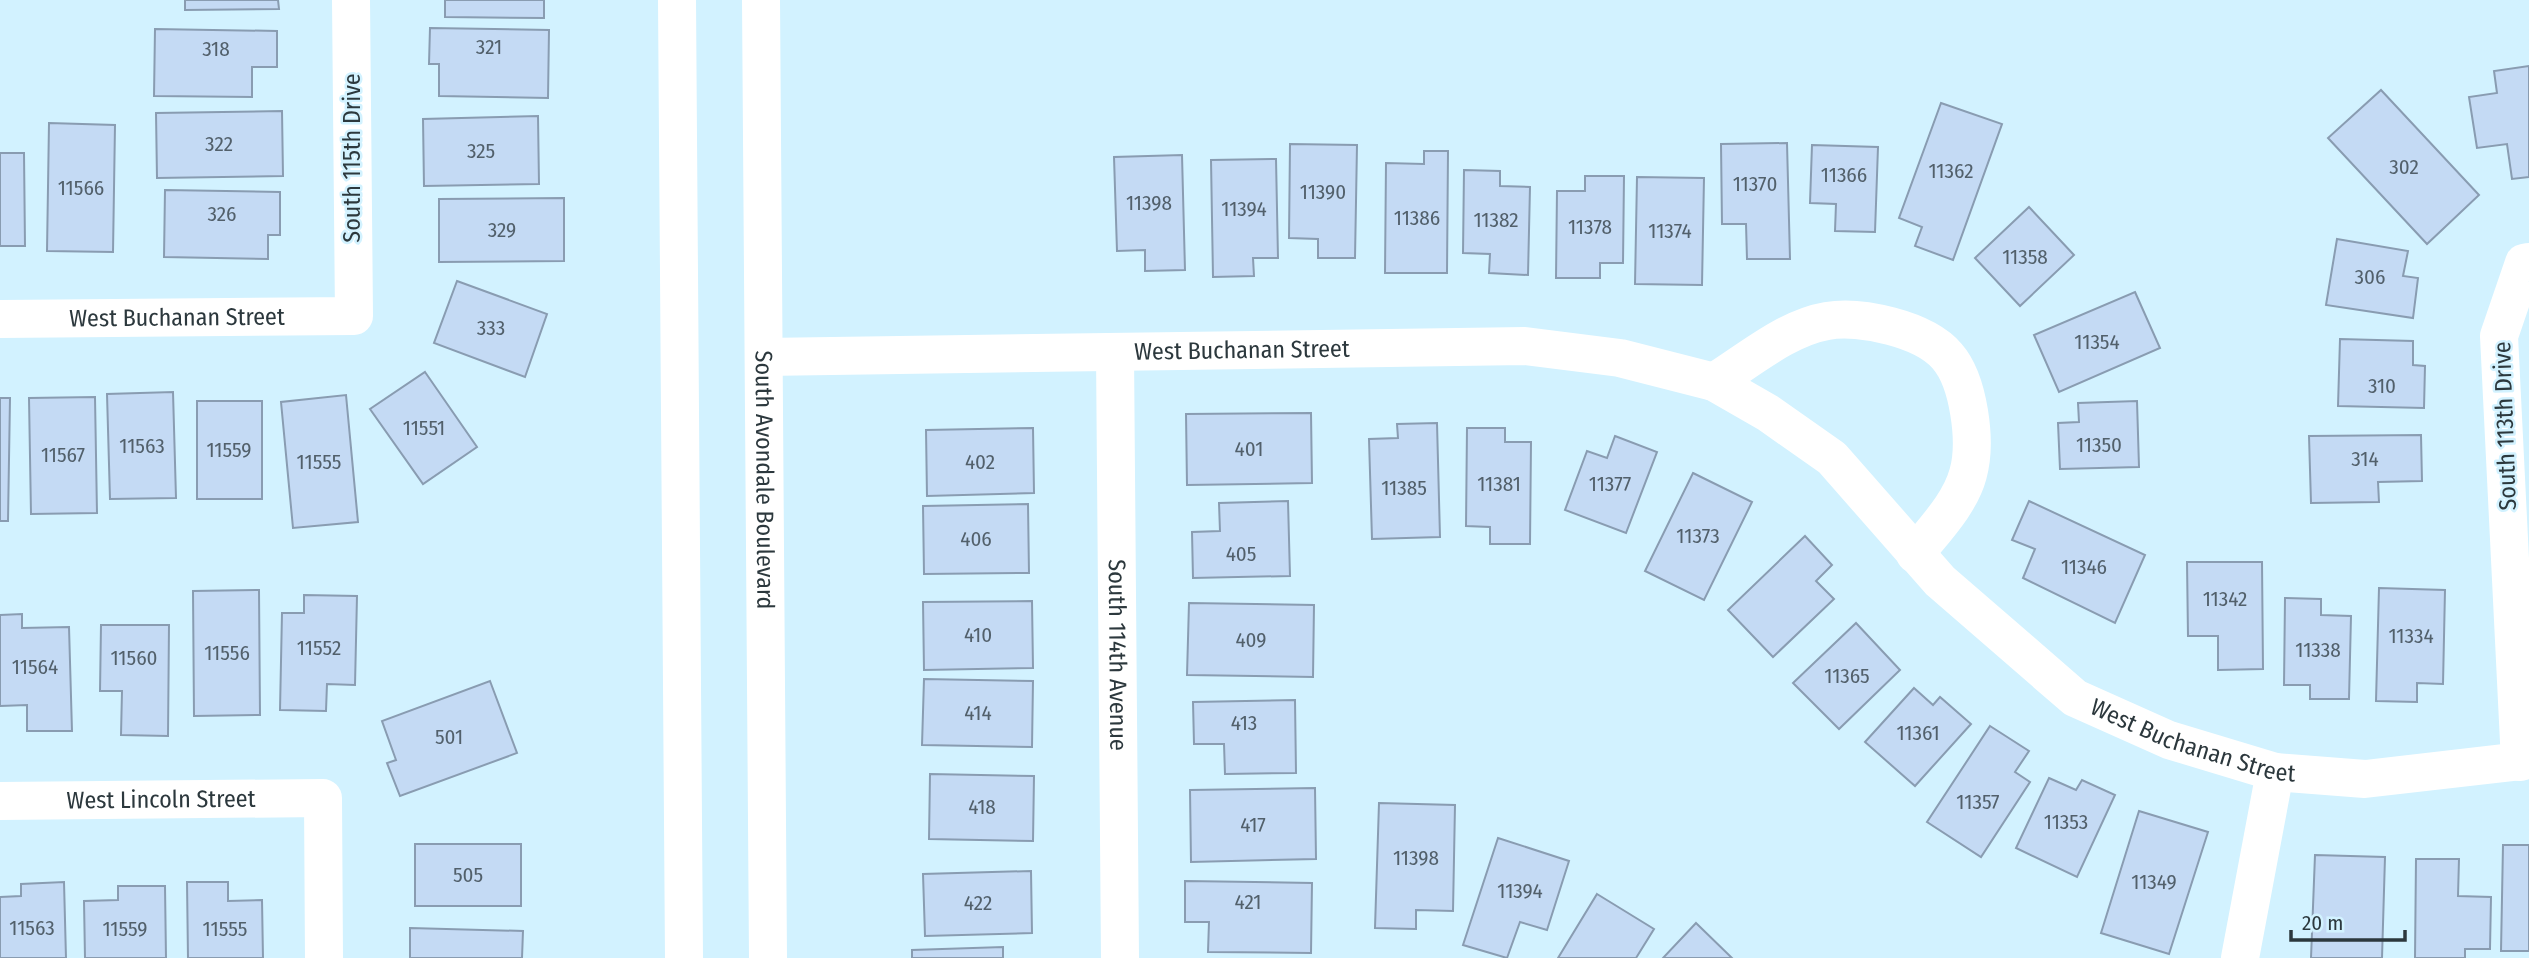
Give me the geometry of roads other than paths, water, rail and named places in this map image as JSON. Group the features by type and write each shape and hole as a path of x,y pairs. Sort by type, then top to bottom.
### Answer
{"street":[{"name":"South 115th Drive","path":"351,0 354,316"},
{"path":"677,0 684,958"},
{"name":"South Avondale Boulevard","path":"761,0 768,958"},
{"name":"South 113th Drive","path":"2524,761 2499,336 2526,262"},
{"name":"West Buchanan Street","path":"0,318 354,316"},
{"path":"1714,382 1788,336 1826,321 1874,322 1920,336 1947,356 1966,392 1970,433 1969,473 1955,501 1915,554"},
{"name":"West Buchanan Street","path":"764,357 1525,346 1620,358 1714,382 1768,412 1832,458 1940,581 2075,698 2169,740 2275,772 2365,779 2524,761"},
{"name":"South 114th Avenue","path":"1115,352 1120,958"},
{"path":"2240,958 2275,772"},
{"name":"West Lincoln Street","path":"0,801 323,798 324,958"}]}
